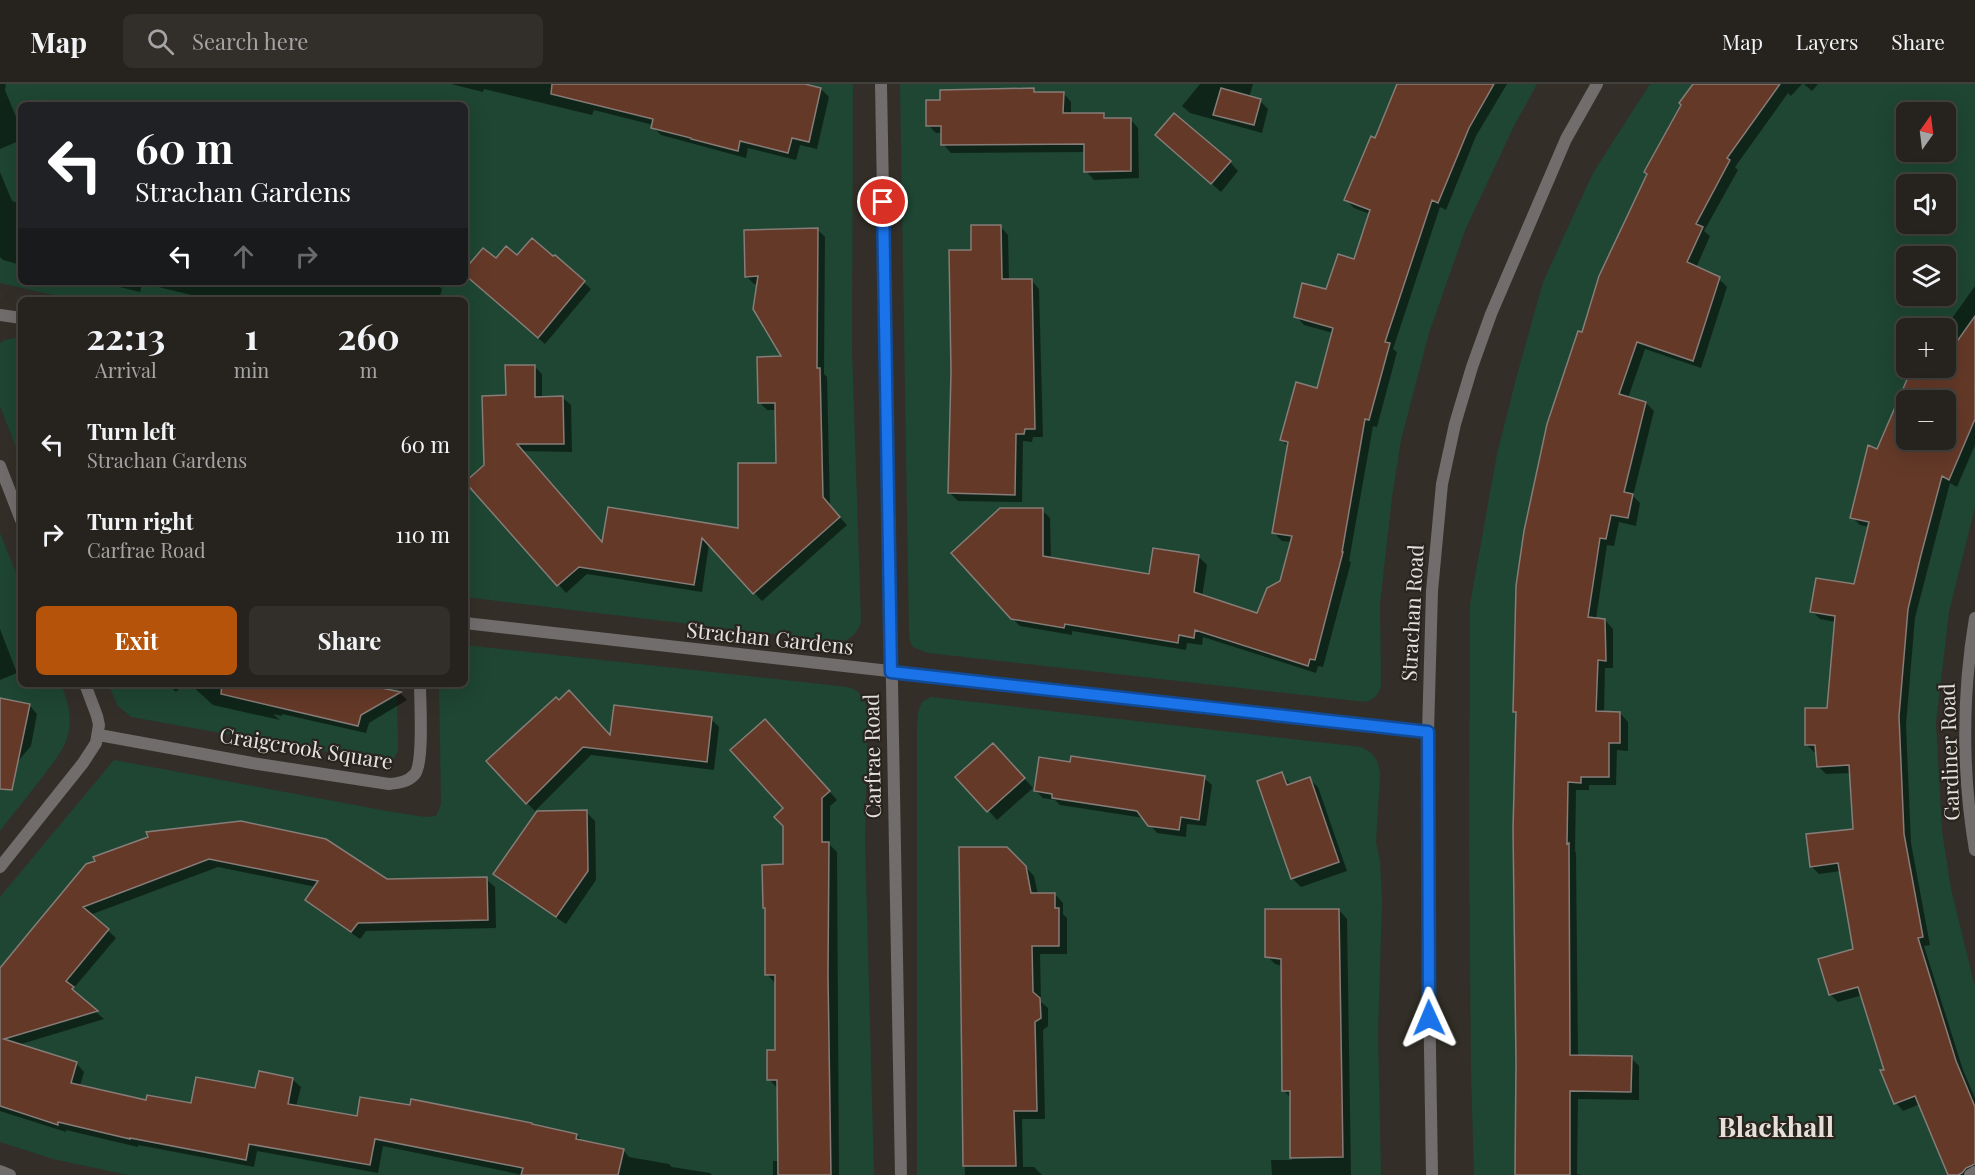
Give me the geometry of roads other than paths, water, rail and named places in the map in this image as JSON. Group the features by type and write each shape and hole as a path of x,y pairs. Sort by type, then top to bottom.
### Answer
{"street":[{"name":"Carfrae Road","path":"881,84 901,1175"},
{"name":"Strachan Road","path":"1432,1175 1428,732 1430,620 1442,484 1455,424 1472,367 1512,262 1566,139 1597,84"},
{"path":"0,315 18,318"},
{"path":"0,466 18,512"},
{"name":"Gardiner Road","path":"1975,618 1965,720 1967,776 1975,850"},
{"name":"Strachan Gardens","path":"468,623 1428,732"},
{"path":"0,867 92,750 99,735 97,716 86,687"},
{"name":"Craigcrook Square","path":"99,735 252,763 389,784 399,783 414,774 420,762 420,687"},
{"path":"0,1171 10,1175"},
{"path":"1970,1175 1975,1172"}],"district":[{"name":"Blackhall","path":"1776,1128"}]}
